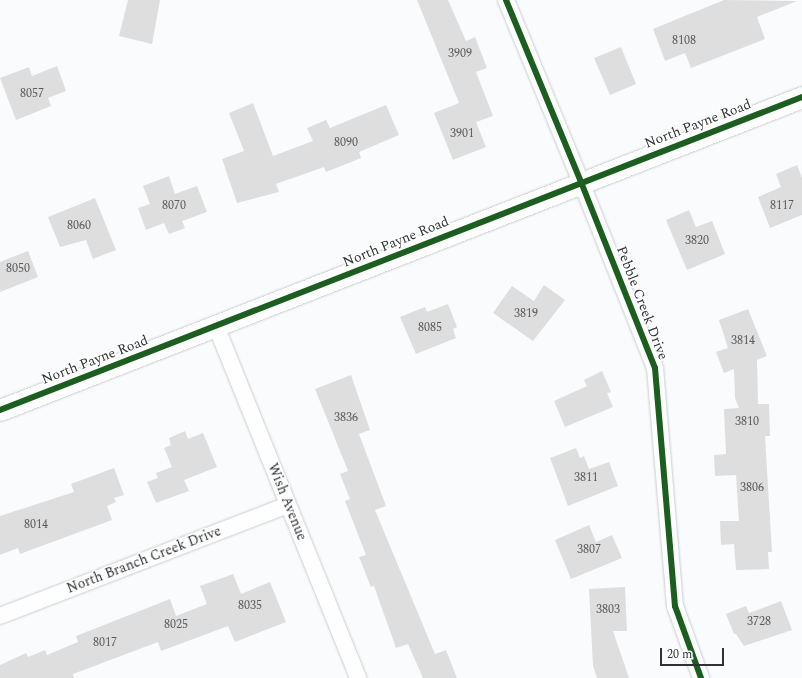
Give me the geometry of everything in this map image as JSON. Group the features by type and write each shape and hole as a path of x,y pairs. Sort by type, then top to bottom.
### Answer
{"street":[{"name":"Pebble Creek Drive","path":"506,0 581,182 654,368 675,606 701,678"},
{"name":"North Payne Road","path":"0,410 802,97"},
{"name":"Wish Avenue","path":"216,326 358,678"},
{"name":"North Branch Creek Drive","path":"0,616 287,505"}],"building":[{"path":"128,0 160,0 152,44 119,36"},
{"path":"417,0 448,0 466,41 475,37 487,68 476,72 493,116 476,122 486,147 453,160 434,113 459,103"},
{"path":"724,0 797,1 757,17 765,39 691,68 685,53 665,61 653,29"},
{"path":"621,47 636,84 610,95 594,58"},
{"path":"57,66 66,91 48,98 51,106 16,120 0,78 29,67 32,76"},
{"path":"253,103 273,156 313,141 307,128 326,120 330,128 386,105 399,135 359,152 361,158 326,172 324,167 276,184 279,192 237,203 222,159 244,151 229,113"},
{"path":"797,165 802,178 802,215 770,228 758,197 781,187 776,174"},
{"path":"169,176 175,194 197,186 207,212 182,221 185,228 169,234 164,223 146,230 138,208 150,204 143,186"},
{"path":"95,198 116,250 93,259 86,240 60,247 48,217"},
{"path":"689,210 696,227 712,221 725,254 687,270 666,220"},
{"path":"28,251 38,277 0,292 0,262"},
{"path":"544,285 565,300 533,341 493,313 512,286 534,301"},
{"path":"448,304 457,327 453,329 456,338 416,354 400,317 425,307 427,312"},
{"path":"748,309 767,356 757,360 758,404 769,404 770,436 765,436 772,552 768,552 769,569 736,570 734,544 721,545 720,521 739,521 736,475 715,476 714,455 726,454 724,409 739,408 735,398 734,369 724,373 716,352 728,348 719,320"},
{"path":"602,371 611,392 607,393 613,407 565,427 554,401 587,386 584,380"},
{"path":"351,375 370,430 359,434 386,506 375,510 435,654 446,650 457,678 423,678 408,644 396,648 374,586 371,587 359,557 366,555 345,501 350,499 340,474 348,471 315,389"},
{"path":"185,431 188,439 203,433 217,467 184,480 189,491 156,503 147,482 158,478 156,473 172,467 164,448 171,445 169,438"},
{"path":"576,448 580,458 584,456 589,469 609,462 618,486 568,506 550,458"},
{"path":"114,468 124,495 114,498 116,502 107,506 112,520 20,554 18,548 0,555 0,516 74,492 71,484"},
{"path":"589,525 596,542 612,535 622,558 571,579 555,540"},
{"path":"233,574 241,594 270,582 286,622 235,642 228,626 161,651 158,642 73,674 74,678 0,678 0,665 26,653 28,657 45,650 47,655 78,642 76,636 170,599 176,616 207,604 200,586"},
{"path":"625,587 627,631 613,631 629,678 597,678 593,666 589,589"},
{"path":"781,601 792,630 744,646 736,634 734,634 726,614 746,606 749,613"}],"cycle path":[{"path":"506,0 581,182 655,368 675,606 701,678"},
{"path":"0,410 802,97"}]}
